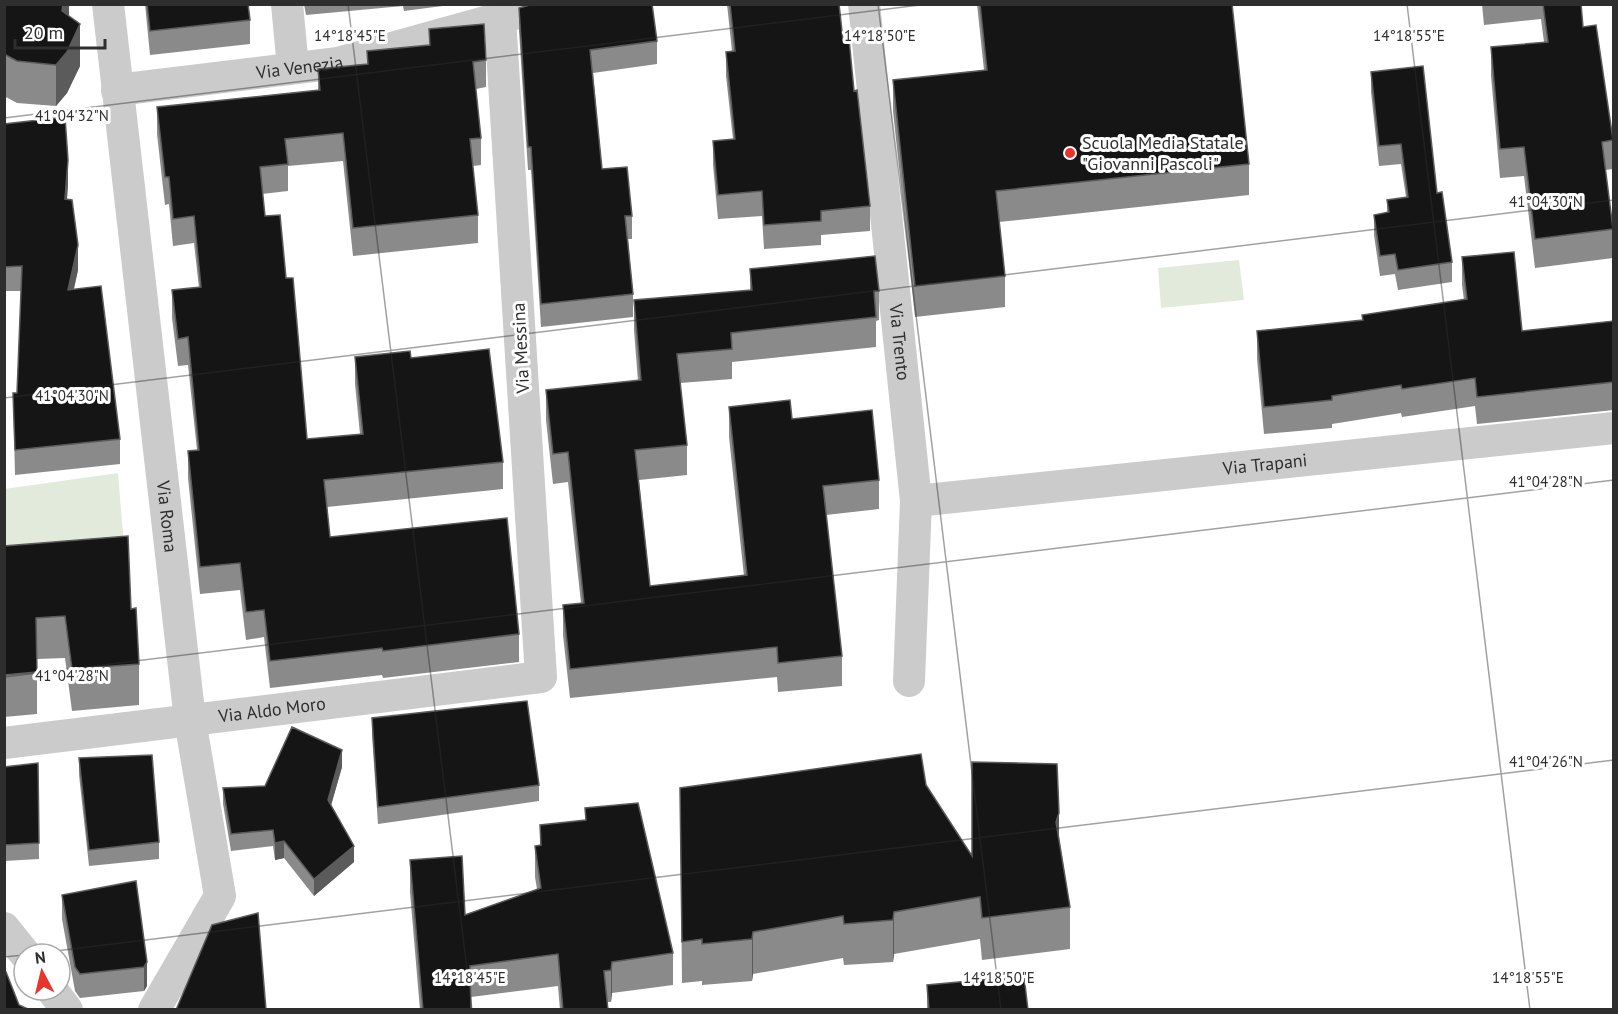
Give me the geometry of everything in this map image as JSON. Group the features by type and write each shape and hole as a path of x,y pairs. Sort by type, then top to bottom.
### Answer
{"street":[{"name":"Via Roma","path":"108,4 190,720 220,896 154,1010"},
{"path":"287,4 293,68"},
{"name":"Via Venezia","path":"117,90 338,63 550,4"},
{"name":"Via Trento","path":"864,4 916,501 909,681"},
{"name":"Via Messina","path":"500,18 541,677"},
{"name":"Via Trapani","path":"916,501 1614,428"},
{"name":"Via Aldo Moro","path":"4,743 541,677"},
{"path":"4,928 15,942"}],"green space":[{"path":"1239,260 1244,300 1161,308 1158,268"},
{"path":"118,473 126,570 5,579 4,489"}],"building":[{"path":"4,4 63,4 62,11 80,24 67,52 56,65 17,61 4,54"},
{"path":"147,4 248,4 250,20 150,31"},
{"path":"533,4 652,4 657,41 590,50 602,169 627,167 632,216 625,216 633,294 541,304 519,8"},
{"path":"730,4 839,4 843,40 849,39 854,91 857,90 870,206 821,211 821,221 764,225 762,191 718,195 713,141 735,139 726,52 735,51"},
{"name":"Scuola Media Statale \"Giovanni Pascoli\"","path":"980,4 1232,4 1249,164 996,191 1005,276 915,286 893,80 987,70"},
{"path":"1543,4 1581,4 1583,27 1596,25 1613,140 1602,142 1613,229 1535,239 1524,147 1500,149 1491,47 1548,42"},
{"path":"484,24 486,60 473,62 481,138 470,139 478,215 353,228 343,133 285,139 288,164 260,167 265,216 280,215 286,278 293,278 307,439 363,434 355,357 410,351 411,358 489,349 503,462 324,480 330,537 507,518 519,634 383,651 382,648 270,661 264,610 246,612 240,563 200,567 188,451 199,450 188,337 178,339 172,290 201,287 194,216 173,219 169,177 165,177 157,107 320,90 318,69 368,64 367,51 430,45 429,29"},
{"path":"1423,66 1437,193 1442,192 1452,262 1398,270 1395,254 1380,256 1374,215 1389,212 1387,200 1408,197 1401,144 1379,146 1371,72"},
{"path":"65,117 68,160 65,199 72,200 78,245 68,290 101,286 120,439 15,450 13,393 17,393 22,266 4,267 4,124"},
{"path":"1514,252 1522,331 1614,321 1614,382 1477,397 1475,378 1402,389 1401,385 1332,396 1332,400 1264,407 1257,331 1363,320 1362,315 1467,299 1462,257"},
{"path":"875,256 879,291 874,291 876,317 731,333 732,349 677,354 687,445 635,450 650,586 747,575 729,407 790,400 792,419 872,410 879,480 823,486 842,656 778,663 777,647 570,669 563,605 584,603 568,452 553,454 546,390 641,380 634,300 752,290 750,269"},
{"path":"128,536 131,609 136,608 139,664 72,669 65,616 36,618 37,672 4,675 4,546"},
{"path":"527,701 539,785 378,807 372,718"},
{"path":"292,727 342,750 328,800 354,846 314,879 284,841 275,843 273,830 231,834 223,788 265,786"},
{"path":"921,754 926,785 972,856 972,762 1057,764 1059,813 1056,822 1070,907 982,918 980,897 894,912 893,920 844,924 843,916 753,932 752,939 702,944 702,939 682,942 680,788"},
{"path":"152,755 159,842 89,850 79,758"},
{"path":"38,763 39,843 4,845 4,767"},
{"path":"638,803 673,953 612,962 611,970 604,971 608,1010 563,1010 558,954 470,966 471,1010 423,1010 410,860 462,856 465,915 541,888 535,846 541,845 540,825 586,820 585,808"},
{"path":"136,881 147,962 144,967 80,974 75,967 62,895"},
{"path":"258,913 266,1010 176,1010 212,925"},
{"path":"4,972 6,972 12,987 12,1002 18,1002 19,1005 30,1010 4,1010"},
{"path":"1024,976 1028,1010 929,1010 927,985"}],"place":[{"name":"Scuola Media Statale \"Giovanni Pascoli\"","path":"1070,153"}]}
